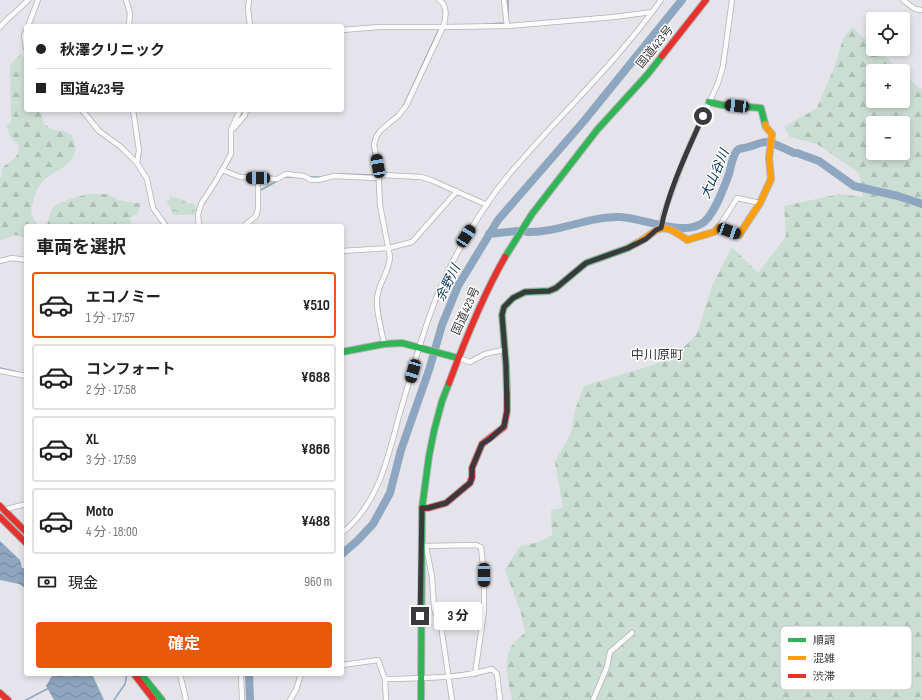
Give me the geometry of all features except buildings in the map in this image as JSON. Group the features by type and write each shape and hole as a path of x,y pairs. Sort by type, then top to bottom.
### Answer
{"main road":[{"name":"国道423号","path":"421,700 422,508 434,432 454,356 492,280 511,246 532,214 596,130 647,75 706,0"},
{"path":"422,508 428,508 446,503 470,483 472,478 472,468 482,444 504,426 507,411 505,348 502,315 504,307 513,298 525,292 549,291 565,281 570,275 586,263 628,248 646,239 656,230 661,228 672,230 687,240 714,232 720,227 739,235 760,203 772,179 769,158 772,134 766,127 761,108 709,102"},
{"path":"344,352 384,344 402,343 454,356"},
{"path":"2,508 24,530"},
{"path":"0,517 24,540"},
{"path":"136,676 154,700"},
{"path":"143,676 162,700"},
{"path":"0,693 8,700"}],"street":[{"path":"0,27 28,0"},
{"path":"29,24 38,0"},
{"path":"126,0 130,13 129,24"},
{"path":"249,0 248,8 250,24"},
{"path":"384,344 377,303 378,293 390,265 390,257 380,205 374,145 376,137 381,130 398,116 406,106 443,28 445,21 445,9 443,2 439,0"},
{"path":"504,0 507,26"},
{"path":"344,531 351,526 361,514 373,496 386,462 435,301 447,272 466,236 487,204 518,163 635,35 661,0"},
{"path":"661,228 664,215 685,156 718,82 723,66 732,0"},
{"path":"903,0 915,9 922,10"},
{"path":"344,30 378,27 443,28 507,26 614,17 652,12"},
{"path":"84,112 99,132 120,147 137,163 147,179 153,208 165,224"},
{"path":"133,112 139,150 137,163"},
{"path":"199,224 198,215 201,204 231,154 231,130 239,112"},
{"path":"231,130 245,115 246,112"},
{"path":"222,170 240,177 277,179 286,174 304,176 311,180 334,176 375,178 384,175 421,178 487,204"},
{"path":"246,224 256,216 258,209 258,178"},
{"path":"344,251 389,248 412,242 457,191"},
{"path":"720,227 737,198 760,203"},
{"path":"0,261 12,258 24,260"},
{"path":"454,356 470,362 485,354 503,350 505,348"},
{"path":"0,371 24,376"},
{"path":"2,508 24,504"},
{"path":"452,700 442,633 442,622 440,617 436,614 434,608 432,577 423,546 476,545 481,548 484,575 484,611 475,674"},
{"path":"593,700 607,667 610,652 632,633"},
{"path":"344,665 378,660 385,679 386,700"},
{"path":"385,679 475,674 492,669 497,674 500,700"},
{"path":"180,676 186,700"},
{"path":"241,676 242,700"},
{"path":"290,700 296,690 300,676"}],"green space":[{"path":"852,27 866,40 866,56 885,56 893,64 866,64 866,108 910,108 910,79 922,90 922,700 512,700 507,672 507,657 513,644 525,633 521,613 505,570 520,546 539,542 552,535 551,510 563,508 555,462 571,433 575,410 584,386 672,359 697,334 712,286 732,247 758,273 786,236 784,206 839,194 863,197 859,173 817,144 790,137 784,127 817,108 834,68 843,39"},
{"path":"20,54 24,57 24,112 41,112 44,124 53,130 64,131 71,134 75,143 75,152 73,158 69,162 47,177 40,184 33,201 31,214 37,224 24,224 24,237 15,235 0,241 0,178 3,174 1,171 3,167 15,158 19,146 11,138 7,127 11,121 10,65"},
{"path":"89,194 107,194 119,200 141,203 137,214 130,218 132,224 46,224 51,211 62,202"},
{"path":"170,196 186,201 187,204 192,203 196,205 195,215 174,215 167,201 169,200"}],"water":[{"path":"0,541 20,560 22,568 24,568 24,588 19,584 0,580"},
{"path":"52,676 93,676 104,700 54,700 46,686"}],"waterway":[{"path":"508,0 508,21"},
{"name":"余野川","path":"344,552 373,524 390,493 401,450 429,370 442,325 458,286 498,220 584,121 682,0"},
{"path":"487,24 505,23"},
{"path":"403,107 439,29"},
{"path":"390,120 398,113"},
{"path":"339,174 373,175 376,171 372,143 376,133 380,129"},
{"name":"大山谷川","path":"527,232 551,230 608,217 629,218 682,228 701,224 710,215 718,201 737,151 766,142 819,161 854,186 898,196 922,204"},
{"path":"284,177 298,177"},
{"path":"310,177 320,177"},
{"path":"259,191 277,181"},
{"name":"大山谷川","path":"489,234 517,231"},
{"path":"0,368 18,372"},
{"path":"114,700 125,684 127,676"},
{"name":"余野川","path":"249,676 250,700"},
{"path":"26,700 49,688"}],"traffic: fast":[{"path":"505,257 532,214 597,130 647,75 662,56"},
{"path":"709,102 722,105 761,108 765,124"},
{"path":"507,393 502,315 504,307 513,298 525,292 549,291 556,288 586,263 628,248 637,243"},
{"path":"344,352 384,344 402,343 458,358"},
{"path":"421,700 422,508 434,431 442,401 449,383"},
{"path":"143,676 162,700"}],"traffic: slow":[{"path":"637,243 655,231 663,228 672,230 687,240 714,232 719,227 739,235 760,203 771,179 769,158 772,134 765,124"}],"traffic: jam":[{"path":"662,56 706,0"},
{"path":"449,383 474,319 505,257"},
{"path":"422,508 428,508 446,503 470,483 472,468 482,444 504,427 507,411 507,393"},
{"path":"0,506 24,530"},
{"path":"0,517 24,541"},
{"path":"136,676 154,700"},
{"path":"0,693 8,700"}],"district":[{"name":"中川原町","path":"657,355"}],"route":[{"path":"420,616 422,508 428,508 446,503 470,483 475,458 482,444 498,433 504,426 507,411 505,385 506,365 502,315 504,307 513,298 525,292 549,291 556,288 586,263 628,248 646,239 656,230 661,228 664,215 685,156 703,116"}]}
